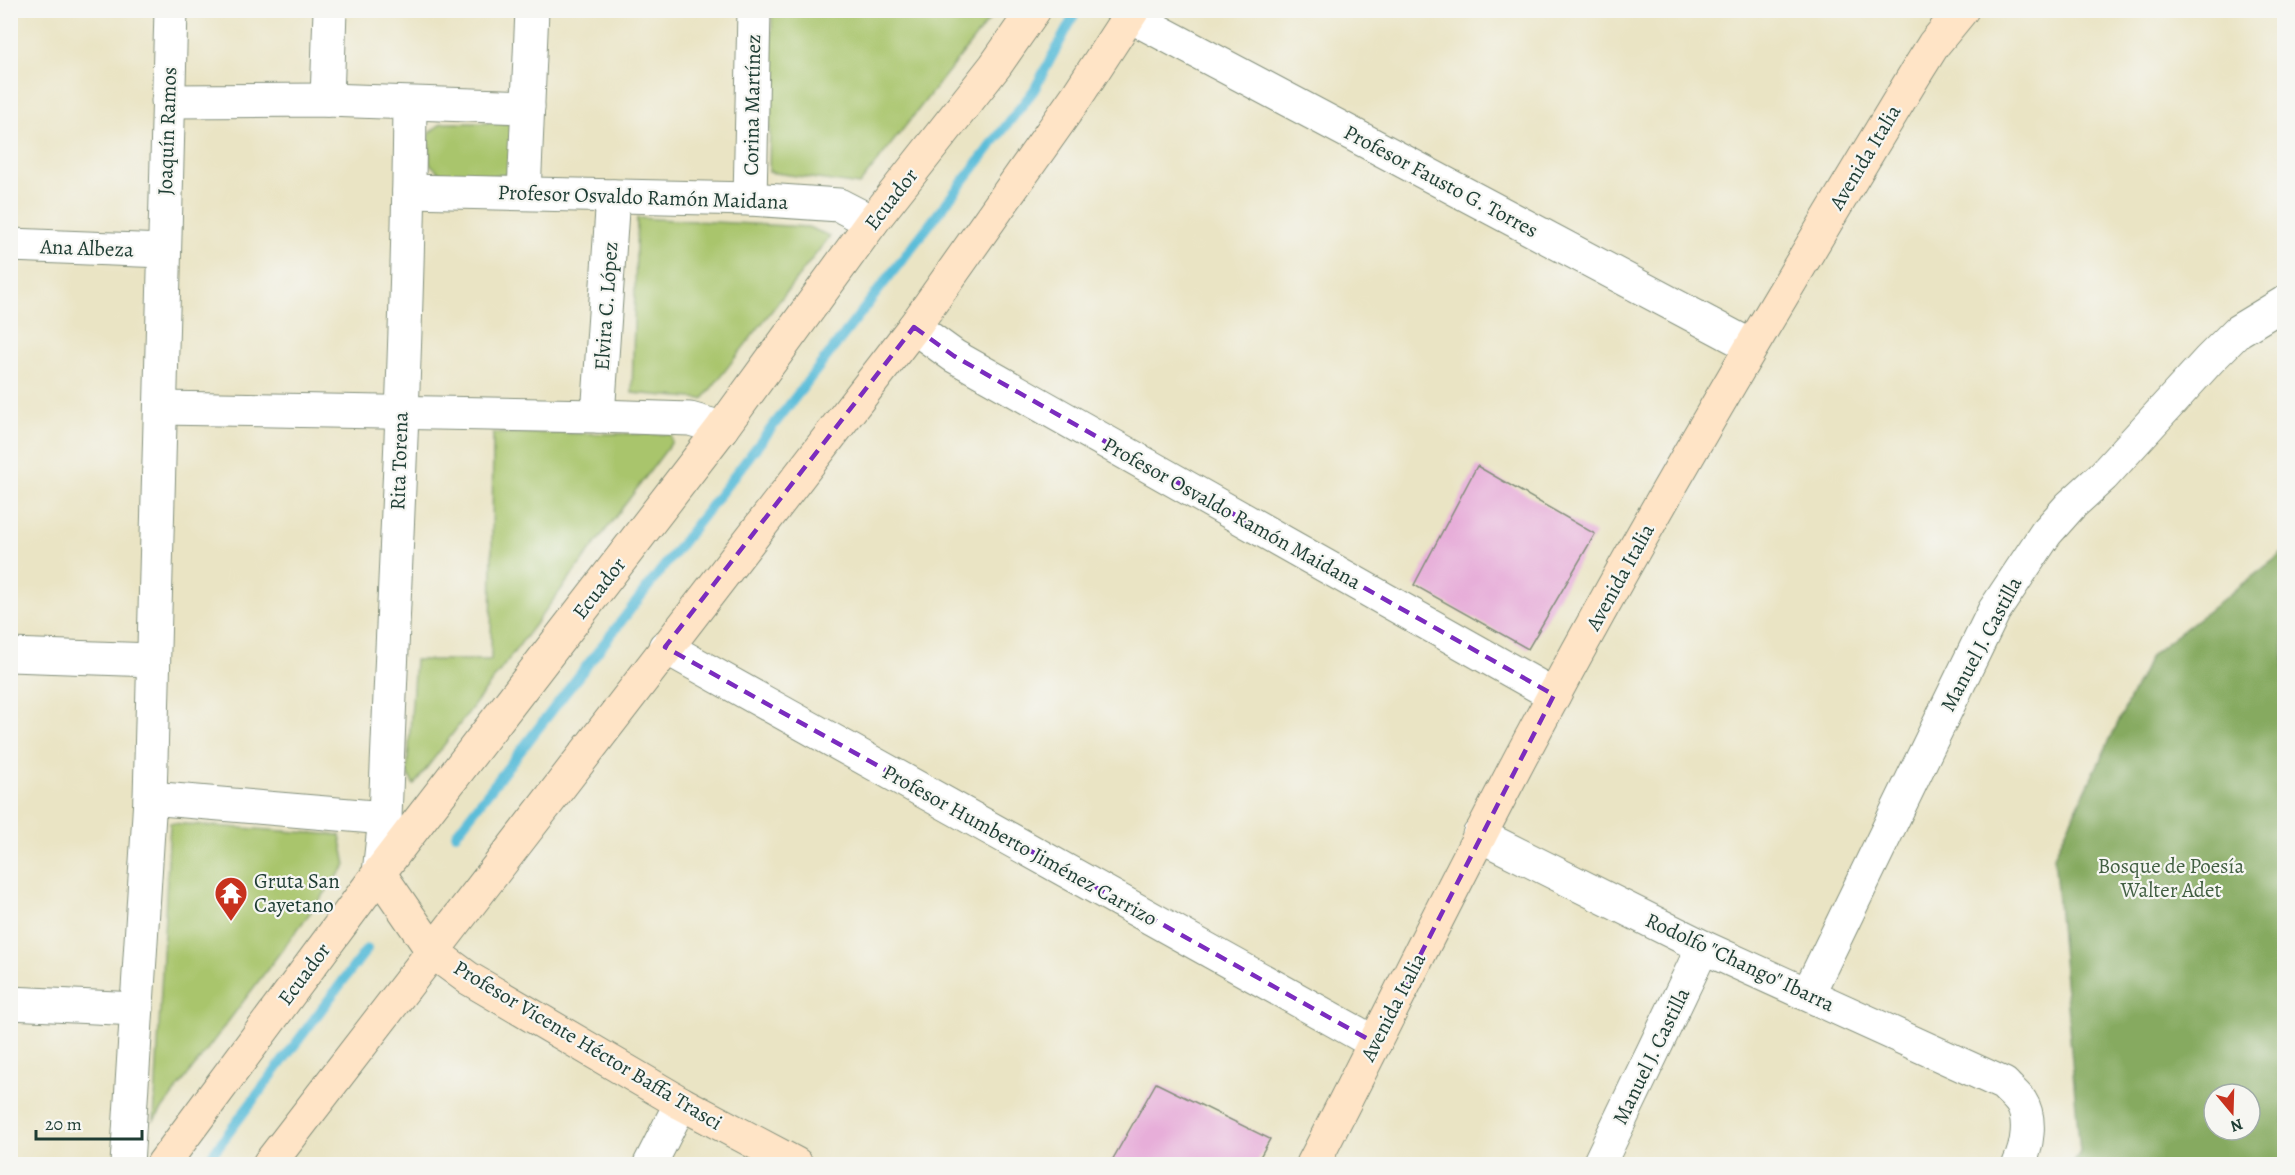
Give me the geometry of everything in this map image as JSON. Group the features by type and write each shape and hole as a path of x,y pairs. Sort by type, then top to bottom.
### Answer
{"main road":[{"name":"Ecuador","path":"163,1164 379,873 722,428 872,222 995,66 1034,10"},
{"name":"Avenida Italia","path":"1313,1164 1479,835 1554,694 1751,346 1934,44 1962,10"},
{"path":"269,1164 434,953 665,647 914,327 1077,96 1132,13"},
{"name":"Profesor Vicente Héctor Baffa Trasci","path":"379,873 434,953 468,978 681,1103 796,1164"}],"street":[{"name":"Joaquín Ramos","path":"127,1164 150,798 171,10"},
{"path":"327,100 330,10"},
{"path":"524,193 532,10"},
{"name":"Corina Martínez","path":"750,199 754,10"},
{"name":"Profesor Fausto G. Torres","path":"1132,13 1751,346"},
{"path":"168,101 327,100 528,107"},
{"name":"Rita Torena","path":"379,873 385,818 409,191 410,104"},
{"name":"Profesor Osvaldo Ramón Maidana","path":"409,191 750,199 839,206 872,222"},
{"name":"Elvira C. López","path":"598,416 613,195"},
{"name":"Ana Albeza","path":"10,245 164,251"},
{"name":"Manuel J. Castilla","path":"1808,994 1994,610 2046,533 2070,506 2103,476 2238,331 2284,303"},
{"name":"Profesor Osvaldo Ramón Maidana","path":"914,327 954,356 1554,694"},
{"path":"161,408 690,419 722,428"},
{"name":"Profesor Humberto Jiménez Carrizo","path":"665,647 1375,1043"},
{"path":"10,655 153,660"},
{"path":"150,798 385,818"},
{"name":"Rodolfo \"Chango\" Ibarra","path":"1479,835 1703,947 2004,1084 2021,1102 2028,1120 2019,1164"},
{"name":"Manuel J. Castilla","path":"1599,1164 1703,947"},
{"path":"10,1003 136,1009"},
{"path":"650,1164 681,1103"}],"highlighted area":[{"path":"914,327 954,356 1554,695 1375,1043 665,647"}],"green space":[{"path":"772,10 996,11 859,185 769,172"},
{"path":"442,123 509,123 519,135 518,168 502,176 442,175 430,164 429,133"},
{"path":"637,218 808,227 830,236 703,399 632,393"},
{"path":"493,433 671,434 672,442 414,785 407,773 415,660 491,660"},
{"name":"Bosque de Poesía Walter Adet","path":"2284,552 2284,1164 2073,1164 2080,1152 2054,856 2150,656"},
{"path":"170,823 340,835 346,865 154,1120"}],"building":[{"path":"1477,466 1595,534 1528,649 1414,585"},
{"path":"1156,1083 1270,1139 1256,1164 1110,1164"}],"waterway":[{"path":"456,834 1034,90 1077,10"},
{"path":"205,1164 367,949"}],"place":[{"name":"Gruta San Cayetano","path":"231,922"}]}
